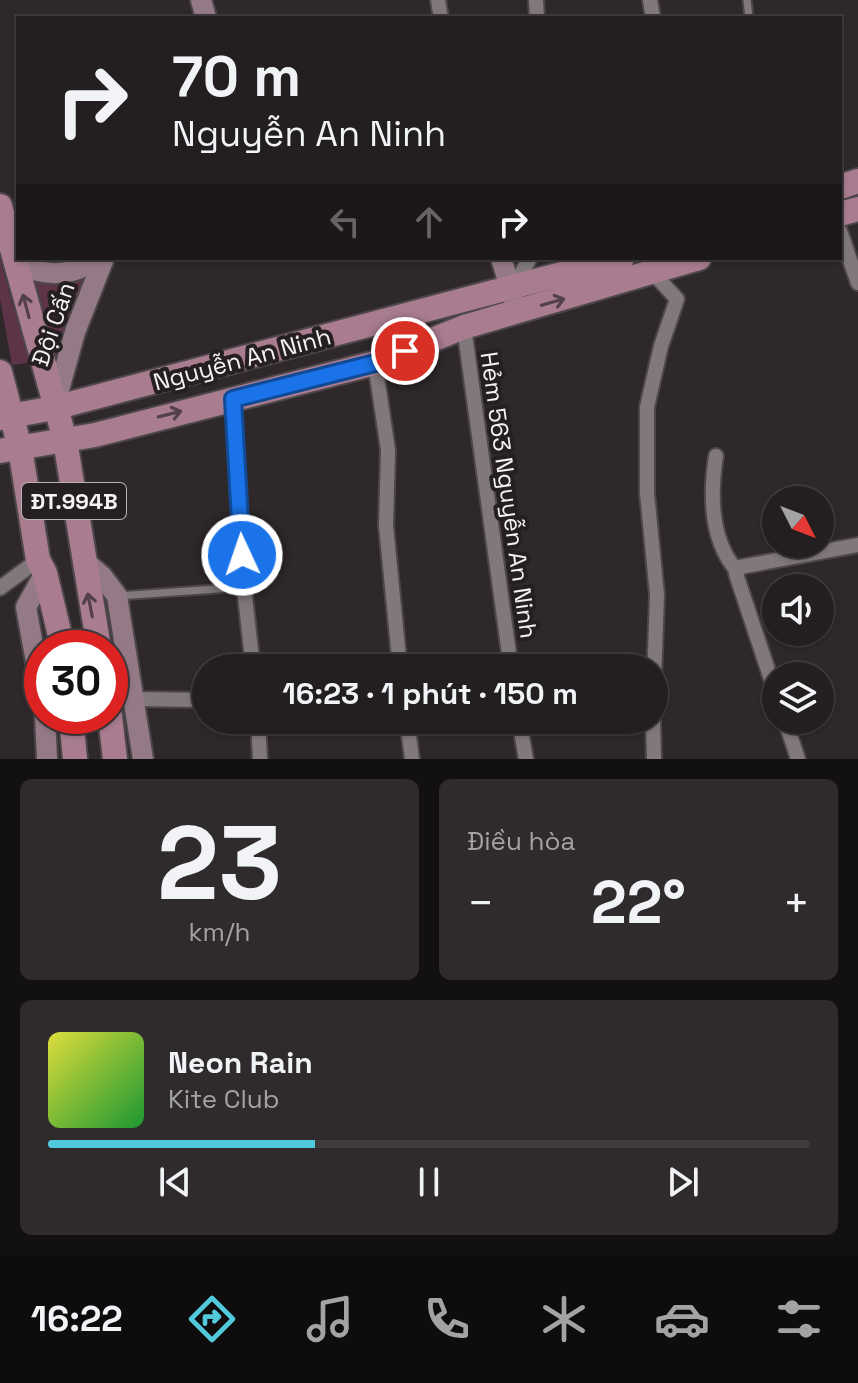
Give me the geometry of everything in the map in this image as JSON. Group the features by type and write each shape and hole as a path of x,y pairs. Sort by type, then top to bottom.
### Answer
{"main road":[{"name":"ĐT.994B","path":"0,206 65,440 96,630"},
{"path":"14,262 31,270 55,274 75,270 92,260"},
{"name":"Đội Cấn","path":"54,408 75,332 103,260"},
{"path":"502,260 513,288 516,312"},
{"name":"Nguyễn An Ninh","path":"7,417 54,408 615,260"},
{"name":"Nguyễn An Ninh","path":"10,450 65,440 375,363 464,327 692,260"},
{"name":"ĐT.994B","path":"0,372 10,450 58,630"},
{"path":"30,630 26,607 42,567 84,561 102,576 117,596 143,759"},
{"path":"46,734 47,759"},
{"path":"73,734 75,759"},
{"path":"112,734 115,759"}],"street":[{"path":"842,237 858,283"},
{"path":"513,288 529,260"},
{"path":"652,272 677,299 652,375 647,407 647,493 657,595 655,654"},
{"name":"Hẻm 563 Nguyễn An Ninh","path":"464,327 509,654"},
{"path":"375,363 388,450 386,526 399,654"},
{"path":"233,399 244,587 251,654"},
{"path":"716,456 711,490 714,515 728,560 737,571 766,662"},
{"path":"737,571 755,561 858,545"},
{"path":"0,588 42,567"},
{"path":"134,699 192,700"},
{"path":"259,734 260,759"},
{"path":"409,734 412,759"},
{"path":"522,734 526,759"},
{"path":"653,734 654,759"},
{"path":"790,734 798,759"}],"lane":[{"path":"117,596 244,587"}],"shaded area":[{"path":"0,259 34,362 12,365 0,299"},
{"path":"93,269 66,333 52,341 32,278"}],"route":[{"path":"242,555 233,399 375,363 405,351"}]}
